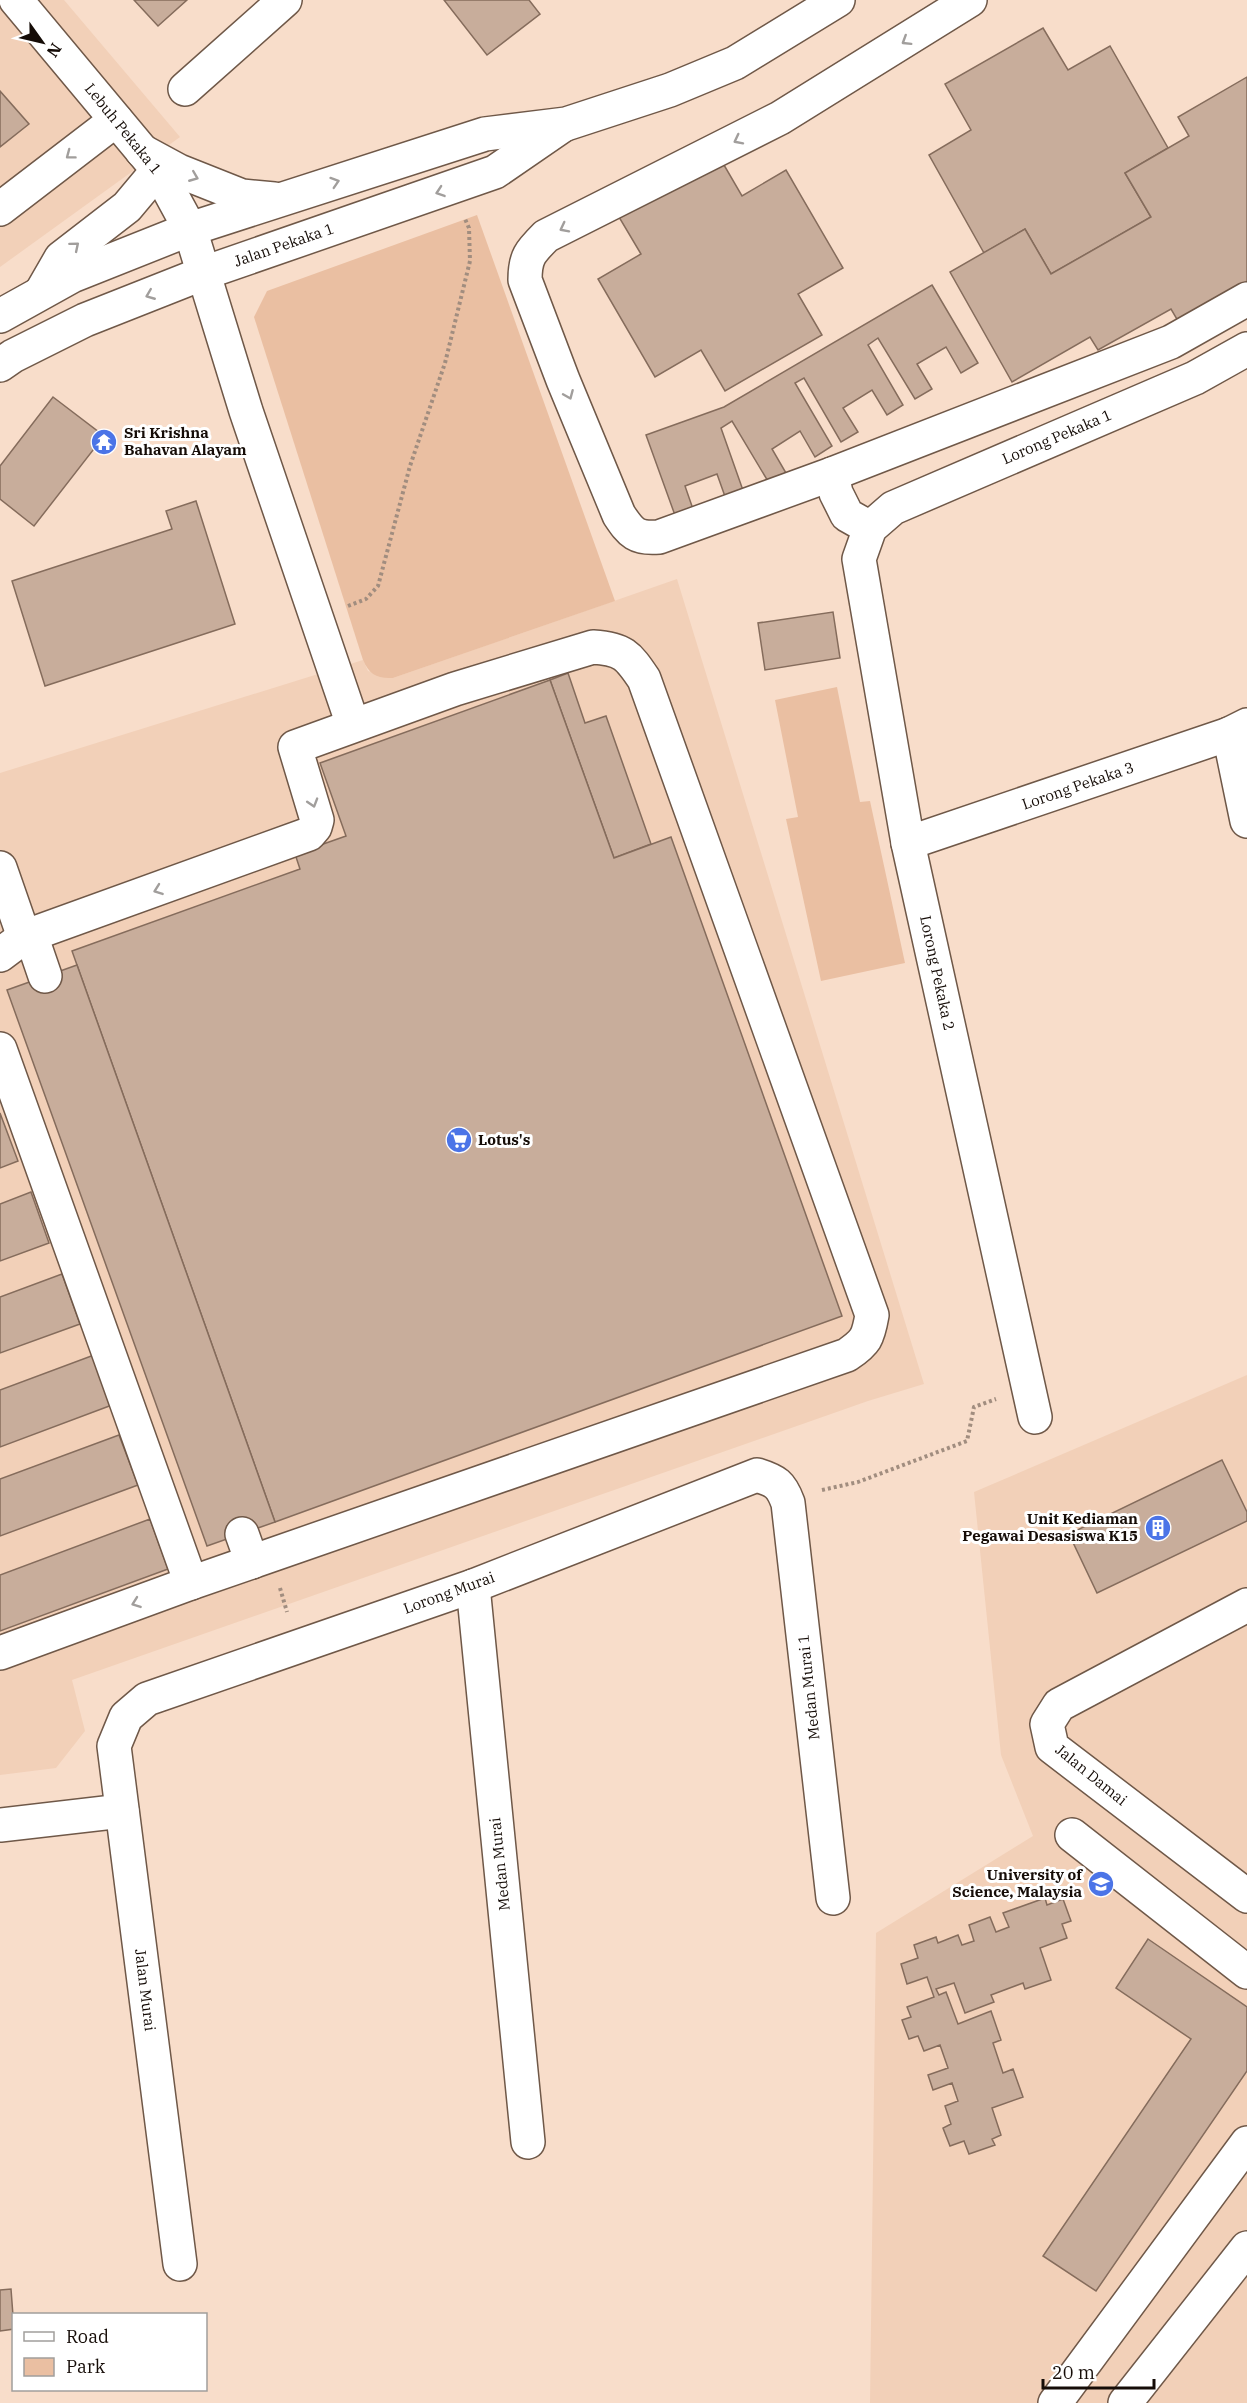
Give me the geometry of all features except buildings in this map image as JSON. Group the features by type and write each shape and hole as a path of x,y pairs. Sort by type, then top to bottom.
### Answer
{"street":[{"path":"185,89 285,0"},
{"name":"Jalan Pekaka 1","path":"0,316 72,276 190,229 485,134 566,124 670,90 735,63 838,0"},
{"path":"970,0 780,118 546,236 531,250 525,264 525,280 563,380 619,515 629,530 643,538 659,537 831,474 1171,342 1247,299"},
{"name":"Lebuh Pekaka 1","path":"32,6 116,120 150,161 190,229 246,411 353,725"},
{"path":"0,209 116,120"},
{"name":"Jalan Pekaka 1","path":"0,365 13,356 85,320 204,273 495,172 566,124"},
{"path":"41,292 61,258 127,207 150,161 242,196 279,199"},
{"name":"Lorong Pekaka 1","path":"870,528 893,508 1195,378 1247,349"},
{"path":"831,474 836,493 847,515 870,528"},
{"name":"Lorong Pekaka 2","path":"870,528 859,559 908,843 1031,1402"},
{"path":"0,1653 191,1583 254,1550 847,1355 864,1344 872,1315 644,679 633,662 614,648 593,647 455,689 295,747 317,820 309,834 18,943"},
{"path":"1238,730 1247,821"},
{"name":"Lorong Pekaka 3","path":"908,843 1238,730"},
{"path":"0,868 18,943 45,976"},
{"path":"0,1049 191,1583"},
{"name":"Lorong Murai","path":"126,1717 147,1699 473,1586 757,1475 779,1489"},
{"name":"Medan Murai 1","path":"779,1489 833,1898"},
{"name":"Medan Murai","path":"473,1586 528,2142"},
{"name":"Jalan Damai","path":"1247,1605 1059,1705 1047,1724 1052,1747 1247,1896"},
{"name":"Jalan Murai","path":"126,1717 114,1746 180,2264"},
{"path":"0,1825 122,1811"},
{"path":"1072,1835 1247,1972"},
{"path":"1055,2403 1247,2143"},
{"path":"1125,2403 1247,2248"}],"path":[{"path":"347,607 366,599 378,586 410,466 445,363 470,261 469,228"},
{"path":"779,1489 858,1482 967,1441 974,1407 1031,1402"},
{"path":"254,1550 296,1647"}],"shaded area":[{"path":"0,0 64,0 180,137 0,267"},
{"path":"677,579 924,1384 868,1401 72,1680 85,1731 56,1768 0,1775 0,773 363,660 368,671 393,678"},
{"name":"University of Science, Malaysia","path":"1247,1375 1247,2403 870,2403 876,1933 1033,1836 1001,1755 974,1492"}],"green space":[{"path":"477,215 615,601 393,678 382,678 374,675 363,660 254,317 267,291"},
{"path":"837,687 860,802 870,801 905,963 821,981 786,819 798,817 775,700"}],"place":[{"name":"Sri Krishna Bahavan Alayam","path":"104,442"},
{"name":"Lotus's","path":"459,1140"},
{"name":"Unit Kediaman Pegawai Desasiswa K15","path":"1158,1528"},
{"name":"University of Science, Malaysia","path":"1101,1884"}]}
